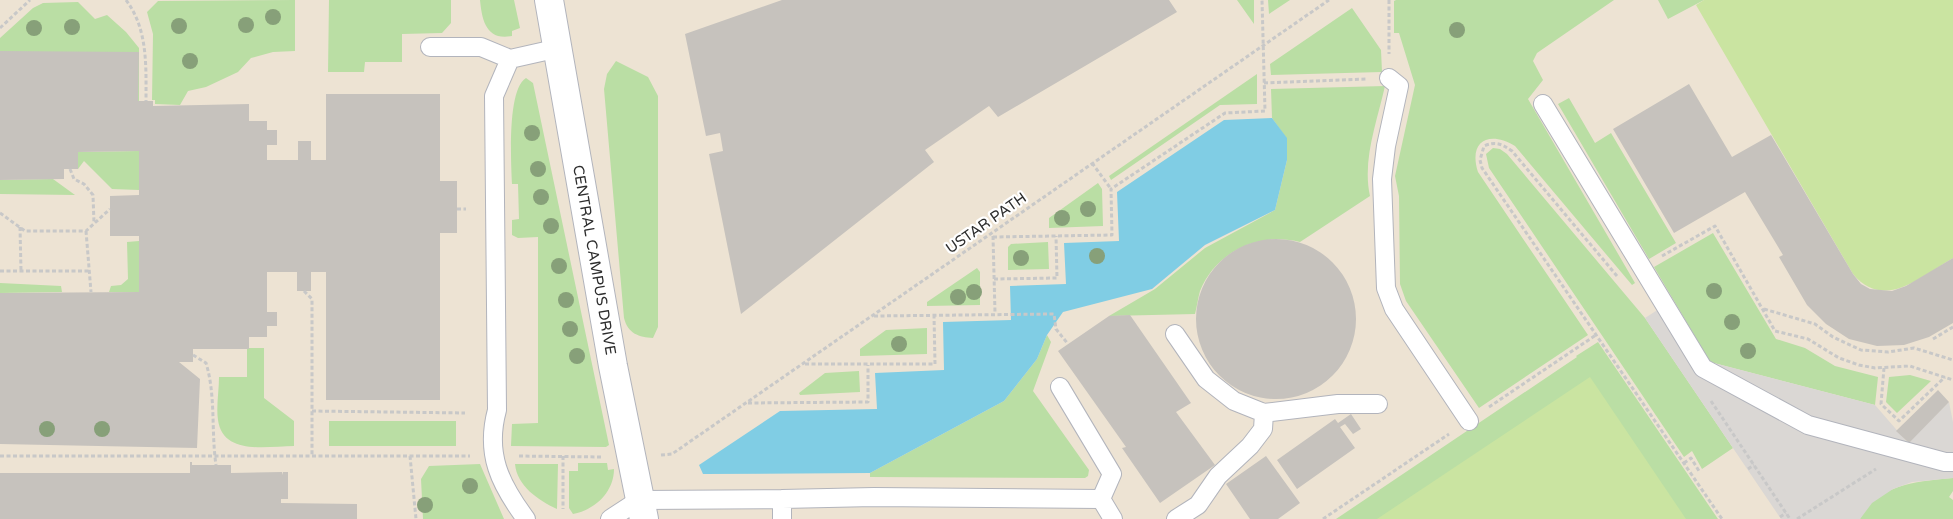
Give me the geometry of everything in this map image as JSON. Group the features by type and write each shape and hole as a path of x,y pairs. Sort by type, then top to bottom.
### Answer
{"street":[{"name":"CENTRAL CAMPUS DRIVE","path":"549,0 559,48 613,366 642,509"}],"lane":[{"path":"430,47 481,47 510,59 559,48"},
{"path":"510,59 494,96 497,410 493,423 494,456 499,477 526,519"},
{"path":"1389,78 1399,86 1386,146 1382,180 1386,288 1394,309 1469,421"},
{"path":"1543,104 1703,368 1808,425 1945,462 1953,462"},
{"path":"1175,334 1206,379 1234,401 1264,413 1338,404 1378,404"},
{"path":"1060,387 1112,474 1101,499"},
{"path":"1176,519 1198,505 1218,476 1250,446 1263,429 1264,413"},
{"path":"610,519 642,509 782,499 874,497 1101,499"},
{"path":"782,499 782,519"},
{"path":"1101,499 1113,519"}],"path":[{"path":"0,28 30,0"},
{"path":"126,0 135,12 146,49 146,101"},
{"path":"1111,189 1225,113 1265,111 1262,0"},
{"name":"USTAR PATH","path":"653,456 672,454 992,235 1328,0"},
{"path":"1264,83 1389,78 1389,0"},
{"path":"1618,278 1512,152 1499,144 1492,143 1484,146 1480,160 1482,168 1722,519"},
{"path":"995,313 992,235 1056,236 1112,234 1111,189 1092,164"},
{"path":"70,169 74,179 84,184 93,195 94,224"},
{"path":"0,213 25,230 86,231 110,208"},
{"path":"457,209 466,209"},
{"path":"1642,268 1715,226 1775,331 1808,339 1821,349 1853,363 1884,368 1910,366 1953,380"},
{"path":"20,227 21,271"},
{"path":"86,231 91,292"},
{"path":"994,279 1057,278 1056,236"},
{"path":"0,271 90,271"},
{"path":"304,291 312,299 312,455"},
{"path":"1764,309 1815,324 1833,337 1861,350 1888,352 1914,348 1953,360"},
{"path":"873,316 995,313 1054,314 1056,329 1068,344"},
{"path":"804,364 936,364 934,315"},
{"path":"1933,339 1953,328"},
{"path":"193,355 206,363 211,380 216,465"},
{"path":"746,403 868,402 868,365"},
{"path":"1884,368 1881,404 1899,421 1945,377"},
{"path":"1706,394 1790,519"},
{"path":"312,411 466,413"},
{"path":"1797,519 1904,451"},
{"path":"0,456 477,456"},
{"path":"410,456 416,519"},
{"path":"511,456 608,457"},
{"path":"562,456 563,509"},
{"path":"1684,463 1691,458 1699,471"},
{"path":"1748,469 1754,465"},
{"path":"1780,517 1786,513"}],"shaded area":[{"path":"0,0 1953,0 1953,519 0,519"},
{"path":"1673,300 1710,362 1875,405 1908,443 1949,402 1953,422 1953,478 1912,482 1893,489 1872,503 1860,519 1781,519 1645,318"}],"green space":[{"path":"295,0 295,51 273,52 251,58 238,72 206,87 188,91 180,105 155,104 155,100 152,100 153,34 147,12 158,1"},
{"path":"329,0 451,0 451,23 442,33 402,34 402,62 365,62 364,72 328,72"},
{"path":"480,0 514,0 520,28 512,31 512,36 503,37 491,32 484,21"},
{"path":"1237,0 1254,0 1254,24"},
{"path":"1268,0 1290,0 1269,14"},
{"path":"1614,0 1537,53 1533,61 1543,80 1528,99 1635,283 1632,285 1515,146 1497,139 1483,141 1478,146 1476,153 1478,172 1588,335 1479,408 1406,301 1400,284 1399,196 1395,176 1415,85 1399,33 1394,33 1394,1"},
{"path":"1658,0 1704,0 1668,19"},
{"path":"1704,0 1953,0 1953,258 1915,281 1903,287 1890,290 1877,290 1865,285 1853,274 1696,5"},
{"path":"78,2 95,19 107,15 126,32 139,48 139,122 55,140 0,167 0,38 33,8 43,3"},
{"path":"1352,8 1381,50 1382,72 1271,75 1270,64"},
{"path":"616,61 648,77 658,96 658,327 653,338 635,334 628,328 624,318 604,89 607,74"},
{"path":"1257,74 1257,104 1220,105 1111,180 1109,176"},
{"path":"526,78 533,83 609,445 606,447 511,446 512,424 538,423 538,237 518,238 512,235 512,220 519,219 518,184 512,184 513,111 520,85"},
{"path":"1385,86 1369,155 1368,182 1370,196 1300,242 1270,240 1241,248 1228,255 1207,277 1200,291 1195,314 1109,316 1155,289 1205,248 1275,210 1287,160 1287,139 1272,118 1271,89"},
{"path":"1569,98 1595,143 1611,133 1676,243 1649,259 1558,104"},
{"path":"1493,148 1500,149 1507,154 1645,318 1733,448 1702,469 1692,451 1684,457 1489,168 1486,154"},
{"path":"139,151 139,190 112,189 84,161 78,169 78,152"},
{"path":"53,179 75,195 0,194 0,180"},
{"path":"1098,183 1102,189 1103,226 1049,228 1049,218"},
{"path":"1713,233 1776,339 1805,348 1835,366 1878,377 1875,405 1710,362 1654,267"},
{"path":"139,241 139,292 109,292 111,286 121,285 128,279 127,242"},
{"path":"1048,242 1049,269 1008,270 1008,247 1011,244"},
{"path":"977,268 980,272 980,305 927,306 927,302"},
{"path":"0,283 61,286 62,292 0,293"},
{"path":"927,328 927,354 860,356 860,349 886,330"},
{"path":"1047,335 1051,342 1033,391 1089,470 1088,476 1085,478 870,477 870,473 1004,401 1037,359"},
{"path":"1598,342 1718,519 1336,519 1576,356"},
{"path":"247,348 264,348 264,398 294,421 294,446 248,447 228,439 222,431 217,415 219,377 247,377"},
{"path":"859,371 860,392 800,395 799,393 825,373"},
{"path":"1910,375 1931,381 1897,413 1886,402 1889,377"},
{"path":"1590,377 1686,519 1377,519"},
{"path":"329,421 456,421 456,446 329,446"},
{"path":"578,463 607,463 608,470 614,469 611,485 602,499 589,509 573,514 569,508 569,471 578,471"},
{"path":"480,464 504,519 423,519 421,479 429,466"},
{"path":"515,464 558,464 557,509 536,497 524,486"},
{"path":"1953,478 1953,491 1949,497 1953,500 1953,519 1860,519 1867,507 1888,491 1913,483"}],"water":[{"path":"1272,118 1287,138 1287,160 1275,210 1205,245 1152,289 1063,312 1047,335 1037,359 1004,401 870,473 703,474 699,465 780,411 877,409 875,373 944,370 943,322 1011,320 1010,286 1066,284 1064,243 1119,241 1117,192 1224,120"}],"building":[{"path":"782,0 1169,0 1177,12 998,117 989,106 925,150 934,162 741,314 709,154 723,151 720,133 706,136 685,34"},
{"path":"0,51 139,52 138,101 153,101 153,106 249,104 249,121 267,121 267,130 277,130 277,145 267,145 267,160 298,160 298,141 311,141 311,160 326,160 326,94 440,94 440,181 457,181 457,233 440,233 440,400 326,400 326,272 311,272 311,291 297,291 297,272 267,272 267,312 277,312 277,326 267,326 267,337 249,337 249,349 193,349 193,362 179,362 200,379 197,448 0,444 0,293 139,292 139,236 110,236 110,196 139,195 139,151 78,152 78,169 64,169 64,179 0,180"},
{"path":"1689,84 1732,157 1771,135 1853,274 1861,284 1870,289 1892,291 1906,286 1953,258 1953,323 1929,337 1904,345 1877,346 1849,339 1826,324 1807,305 1779,257 1783,255 1745,192 1674,233 1613,129"},
{"path":"1284,239 1314,248 1333,262 1343,274 1350,288 1355,303 1355,335 1350,350 1343,364 1333,376 1321,386 1299,396 1284,399 1268,399 1253,396 1231,386 1209,364 1197,335 1196,311 1199,296 1209,274 1231,252 1260,240"},
{"path":"1130,315 1191,403 1176,412 1215,465 1160,503 1122,448 1126,447 1058,351 1109,316"},
{"path":"1938,390 1949,402 1909,443 1896,431"},
{"path":"1351,414 1361,429 1353,434 1345,424 1340,427 1355,448 1297,489 1277,460 1335,419 1338,423"},
{"path":"1266,456 1300,503 1278,519 1250,519 1226,484"},
{"path":"190,462 192,462 192,465 231,465 231,473 282,472 283,475 283,472 288,472 288,499 281,499 281,503 357,504 357,519 0,519 0,473 190,473"}]}
